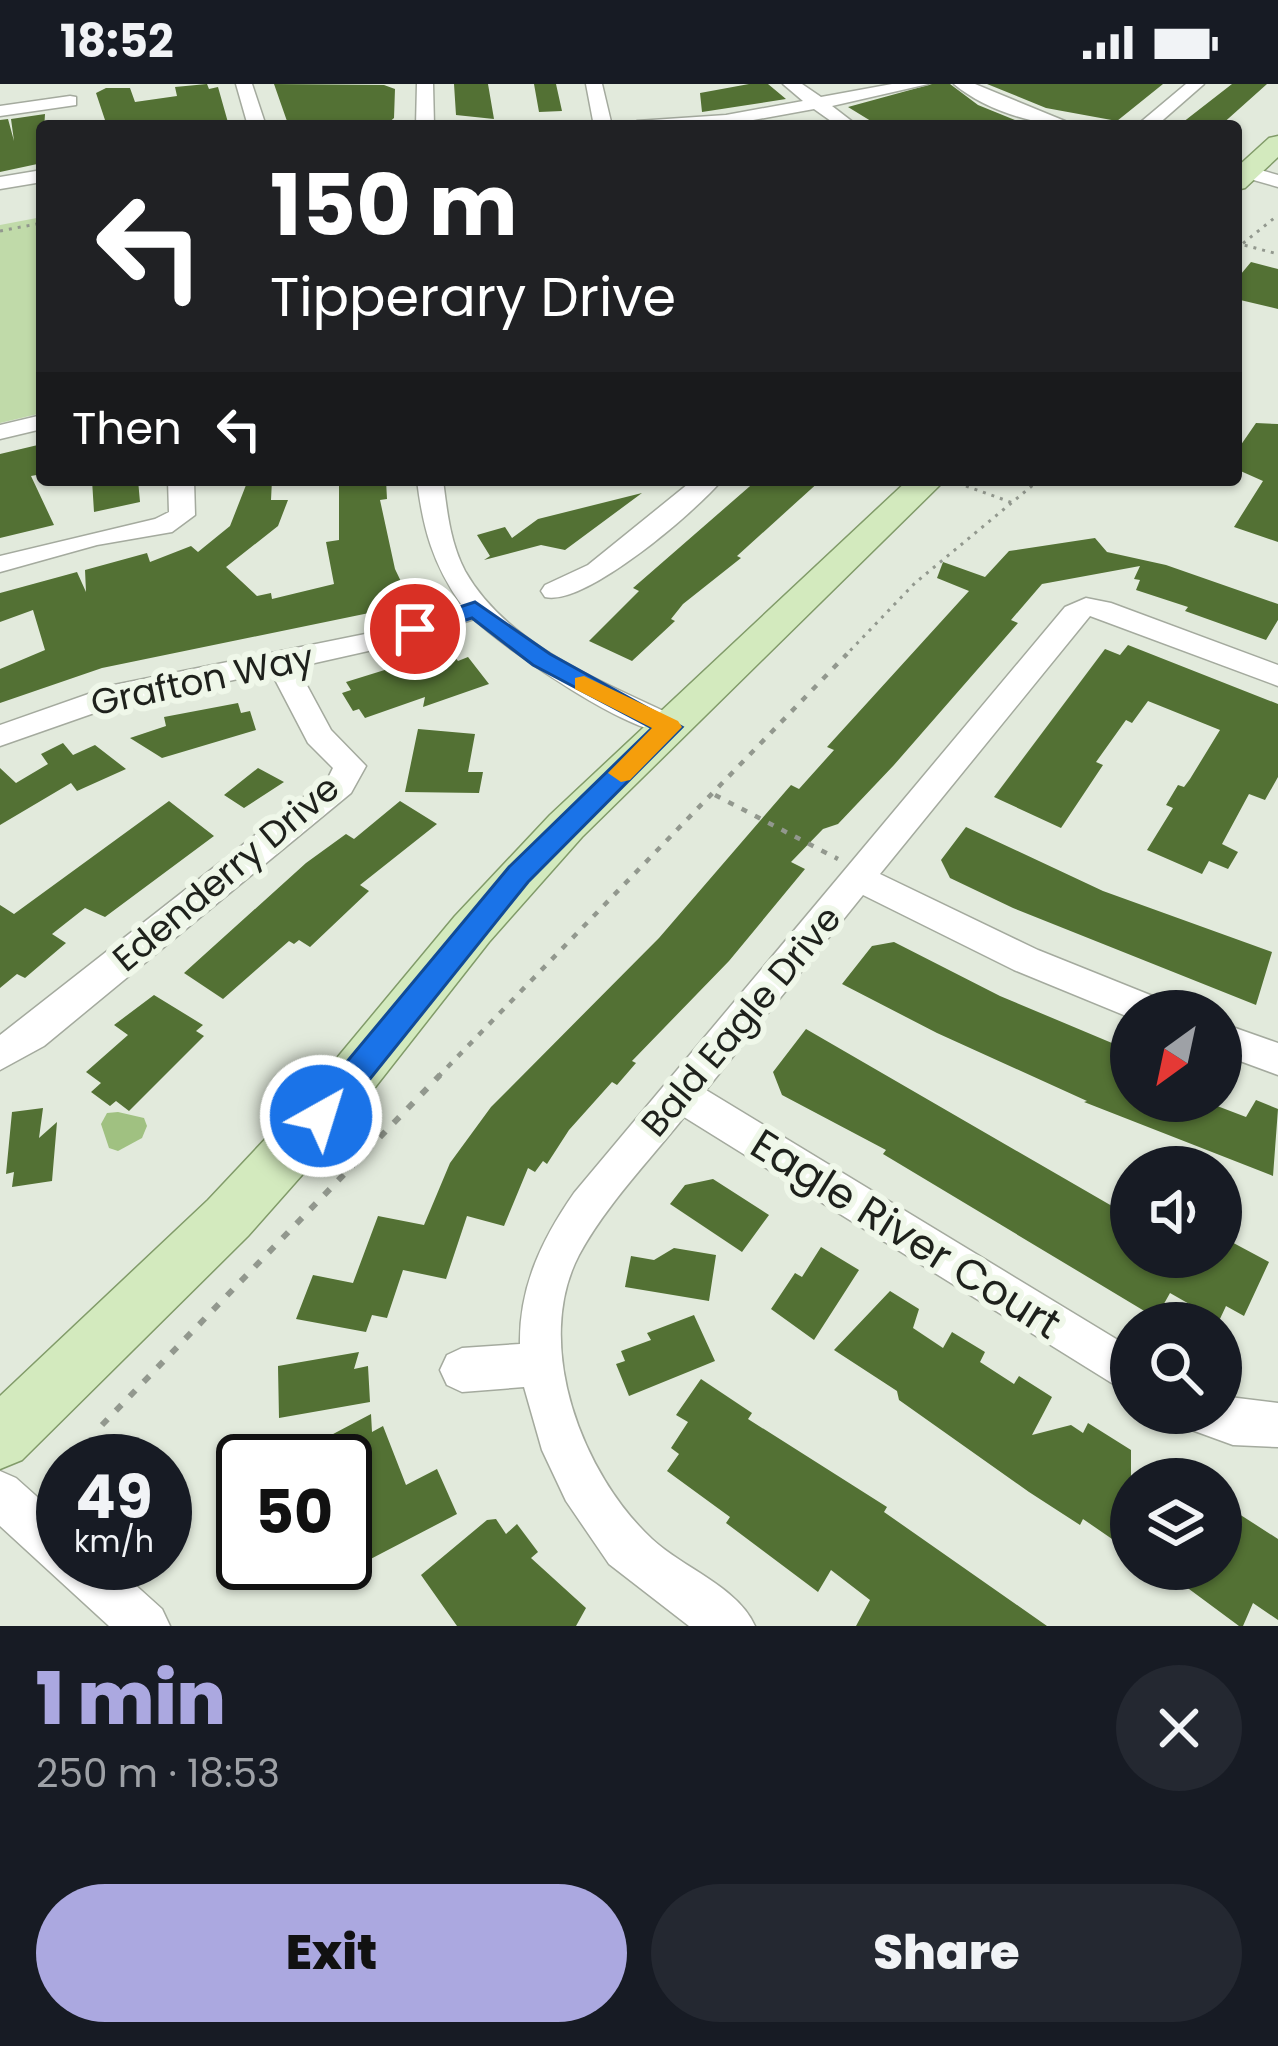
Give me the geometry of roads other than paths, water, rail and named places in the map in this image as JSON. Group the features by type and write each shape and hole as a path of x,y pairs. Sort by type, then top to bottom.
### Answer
{"main road":[{"path":"1242,173 1278,143"},
{"path":"0,1438 228,1218 321,1116 518,875 922,486"}],"street":[{"path":"244,84 255,120"},
{"path":"424,84 425,120"},
{"path":"594,84 602,120"},
{"path":"791,84 841,120"},
{"path":"713,120 920,84"},
{"path":"962,84 1050,120"},
{"path":"1151,120 1196,84"},
{"path":"0,111 67,93"},
{"path":"1242,175 1278,181"},
{"path":"0,183 36,177"},
{"path":"0,432 36,423"},
{"path":"0,564 94,538 163,526 182,515 182,486"},
{"path":"430,486 432,518 442,554 475,609 541,659 669,727"},
{"path":"555,591 598,571 702,486"},
{"name":"Bald Eagle Drive","path":"730,1626 628,1549 575,1476 549,1405 542,1364 543,1311 555,1260 587,1205 1075,613 1086,607 1278,676"},
{"name":"Grafton Way","path":"0,736 114,695 386,639 475,609"},
{"name":"Edenderry Drive","path":"0,1054 31,1034 340,784 350,766 319,736 281,664"},
{"path":"862,876 1026,960 1110,994"},
{"path":"1242,1046 1278,1059"},
{"name":"Eagle River Court","path":"681,1095 1110,1360"},
{"path":"462,1370 542,1364"},
{"path":"1242,1424 1278,1425"},
{"path":"0,1494 36,1527"},
{"path":"105,1590 145,1626"}]}
